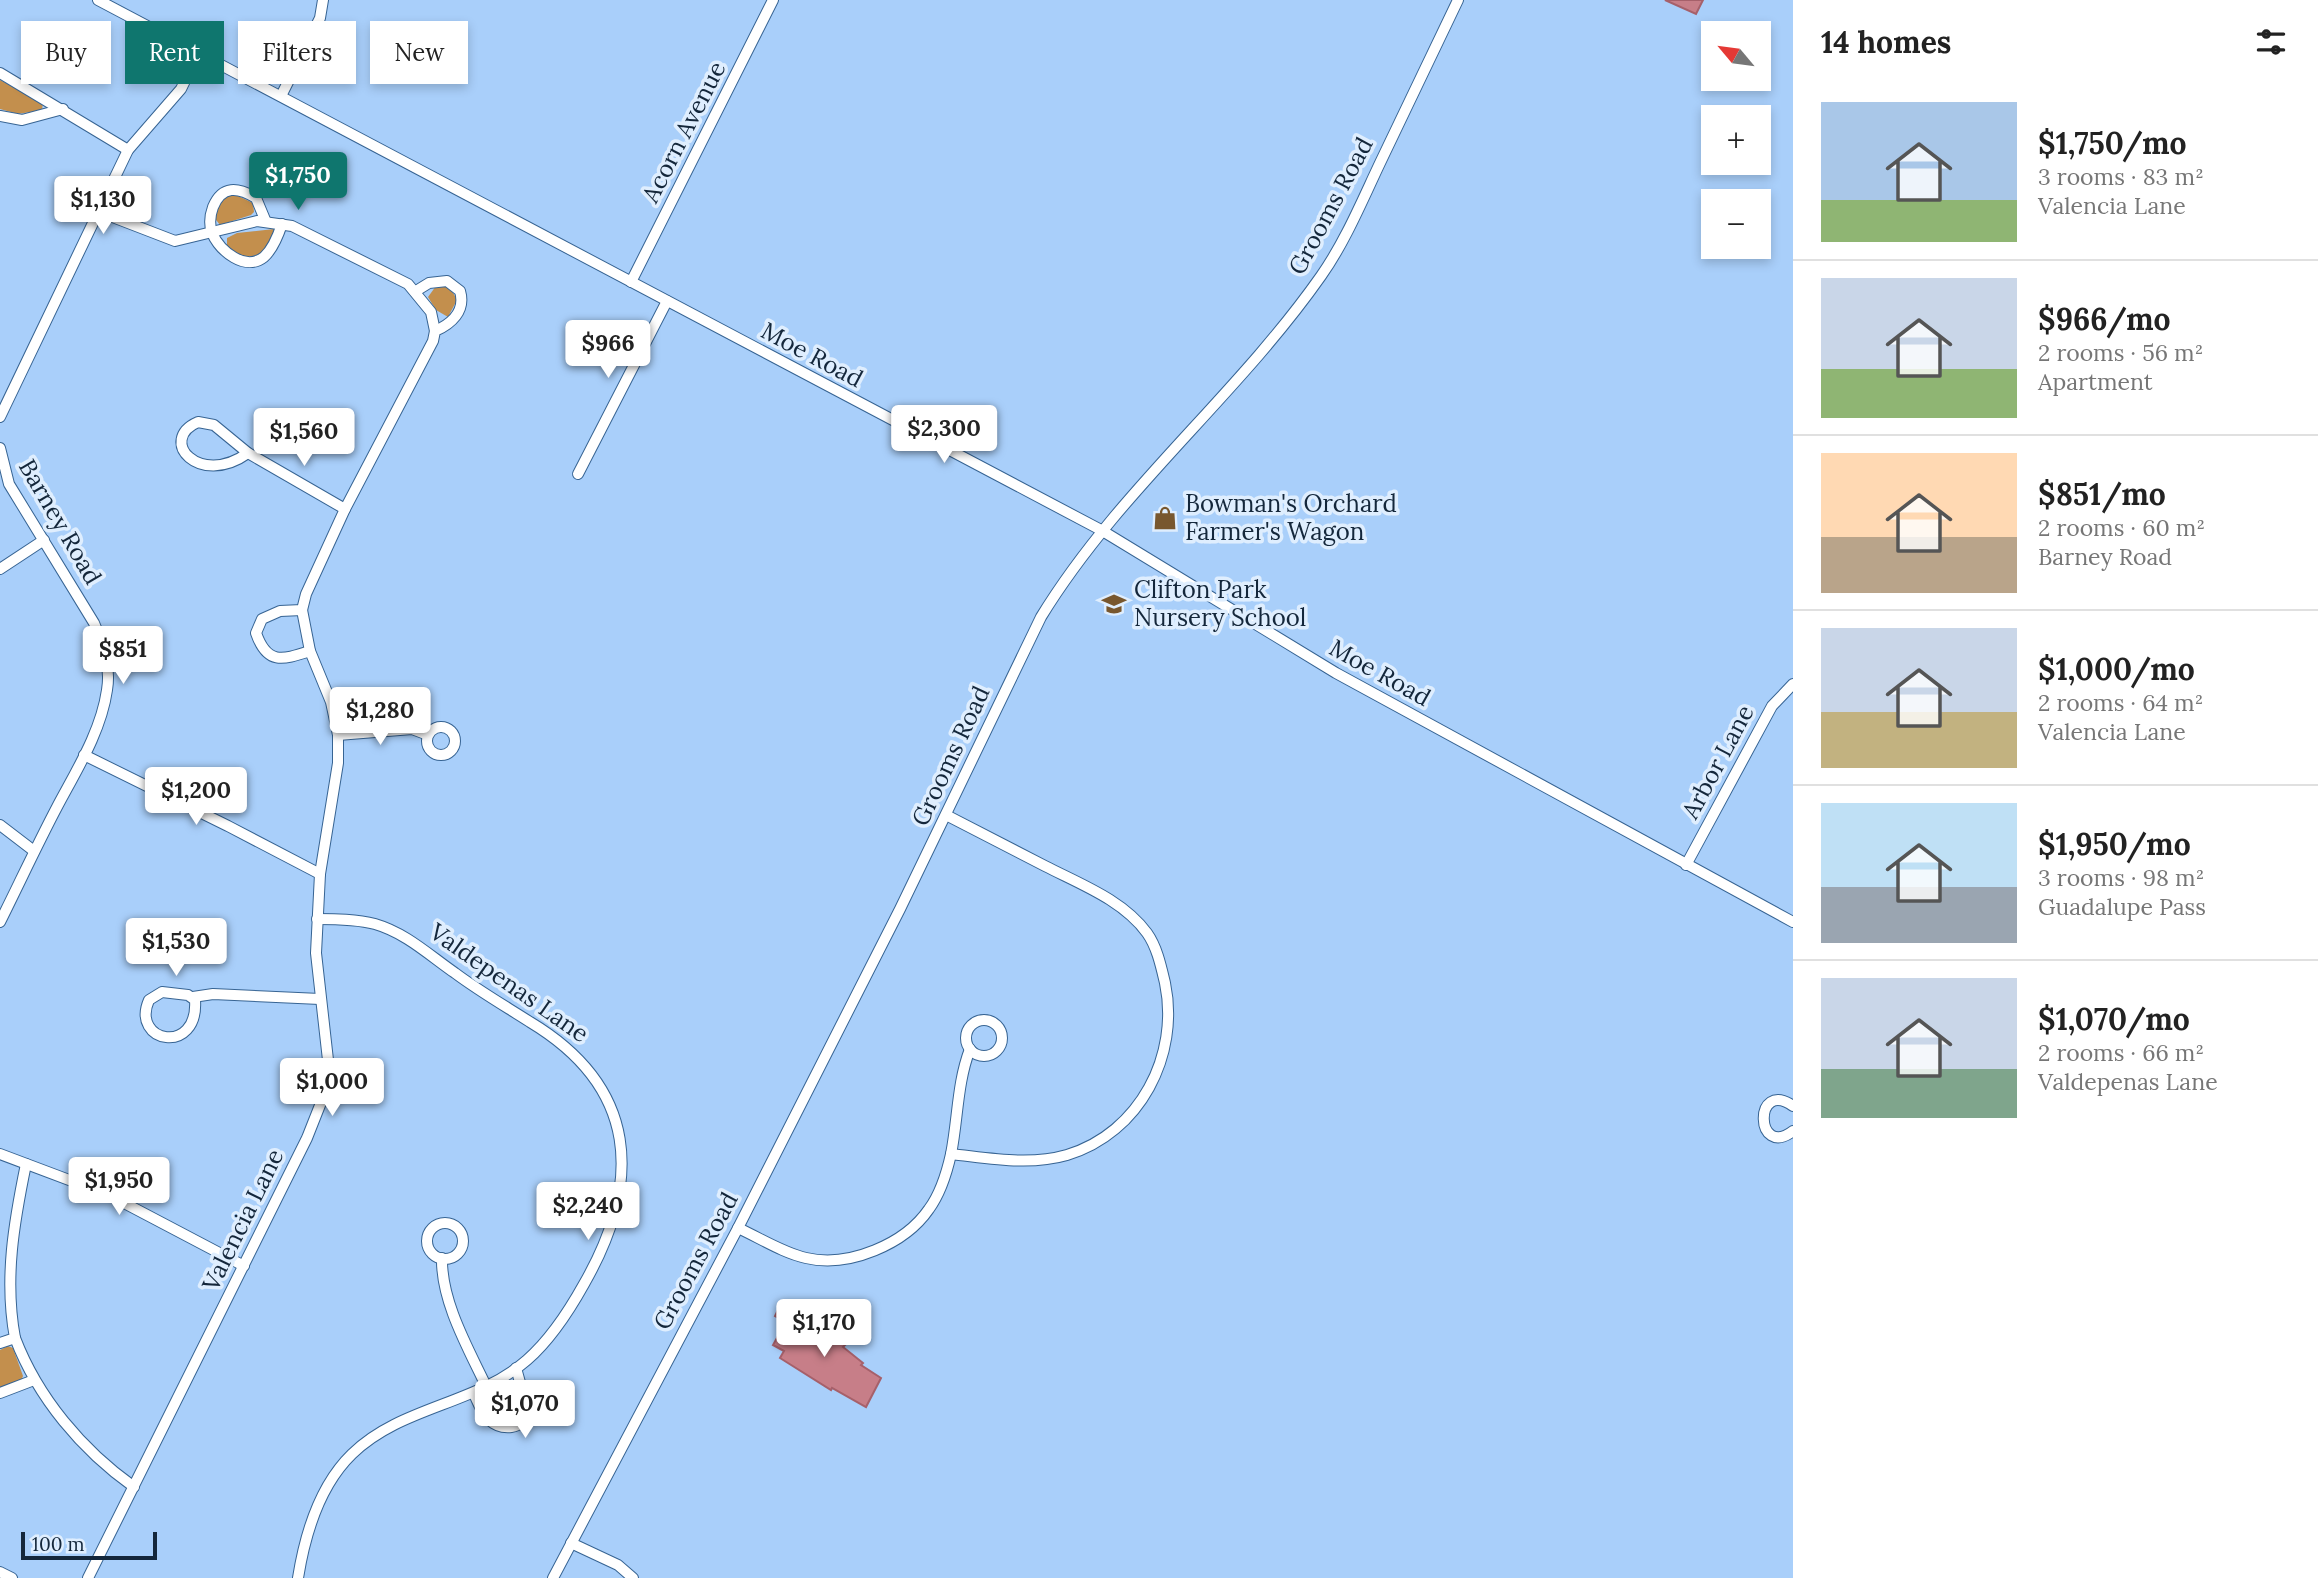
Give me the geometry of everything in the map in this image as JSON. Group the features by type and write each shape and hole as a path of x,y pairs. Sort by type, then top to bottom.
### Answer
{"street":[{"name":"Moe Road","path":"98,0 137,21"},
{"path":"281,96 320,18 323,0"},
{"name":"Acorn Avenue","path":"631,282 773,0"},
{"name":"Grooms Road","path":"553,1578 738,1228 946,815 1041,617 1062,582 1101,530 1238,380 1322,274 1361,203 1458,0"},
{"name":"Moe Road","path":"224,67 1101,530 1336,673 1793,922"},
{"path":"0,73 128,150"},
{"path":"0,417 128,150 183,84"},
{"path":"0,116 22,120 63,109"},
{"path":"266,222 256,198 246,192 227,190 217,197 210,222 213,234 231,256 240,261 253,261 266,255 282,225"},
{"path":"97,211 175,241 213,234 257,221 292,226 408,284 431,312 435,331 433,341 345,509 306,594 302,610 280,611 262,619 256,633 261,648 273,658 285,659 310,651"},
{"path":"416,291 429,284 447,281 460,291 460,310 452,322 435,331"},
{"path":"578,474 667,301"},
{"path":"248,453 231,463 201,466 189,459 183,451 183,441 191,425 203,422 220,429 248,453 345,509"},
{"name":"Barney Road","path":"0,448 9,484 94,623 104,647 107,689 100,717 84,755 0,922"},
{"path":"0,569 44,540"},
{"name":"Valencia Lane","path":"88,1578 307,1138 326,1090 330,1058 320,999 316,953 317,919 320,874 338,763 338,735 331,702 310,651 302,610"},
{"name":"Arbor Lane","path":"1686,865 1772,706 1793,684"},
{"path":"338,735 412,729 428,735"},
{"path":"84,755 228,825 320,874"},
{"path":"946,815 1100,894 1127,912 1147,933 1158,954 1167,992 1169,1016 1161,1063 1152,1085 1139,1106 1107,1135 1069,1154 1033,1162 951,1154"},
{"path":"0,825 34,851"},
{"name":"Valdepenas Lane","path":"298,1578 307,1532 318,1504 335,1474 352,1454 388,1427 423,1410 474,1394 516,1368 548,1338 574,1302 608,1234 621,1192 623,1156 618,1127 597,1080 582,1061 556,1038 490,997 405,936 372,923 317,919"},
{"path":"193,997 193,1021 183,1034 167,1038 156,1034 149,1026 145,1010 149,1000 156,994 168,992 193,997 214,993 320,999"},
{"path":"738,1228 808,1259 844,1258 874,1250 909,1231 930,1208 942,1184 951,1154 962,1076 970,1049"},
{"path":"1793,1106 1784,1101 1774,1102 1767,1106 1762,1117 1764,1126 1771,1134 1782,1137 1793,1131"},
{"path":"0,1154 109,1195 244,1266"},
{"path":"26,1164 12,1231 10,1273 15,1338 34,1380 79,1441 107,1468 134,1487"},
{"path":"442,1258 442,1274 456,1316 486,1386"},
{"path":"0,1343 15,1338"},
{"path":"474,1394 489,1419 507,1428 516,1427 527,1417 528,1410 516,1368"},
{"path":"0,1393 34,1380"},
{"path":"571,1543 618,1565 633,1578"},
{"path":"0,1572 12,1578"}],"shaded area":[{"path":"0,80 43,103 42,110 18,114 0,109"},
{"path":"225,195 236,195 253,203 254,212 220,225 213,216 215,206"},
{"path":"274,229 268,246 256,255 241,256 227,245 227,238 237,233"},
{"path":"436,286 449,289 457,300 448,317 436,310 428,297"},
{"path":"8,1346 13,1348 23,1376 21,1381 0,1388 0,1350"}],"building":[{"path":"1665,0 1703,0 1696,14"},
{"path":"780,1306 820,1333 823,1328 845,1345 843,1347 863,1363 861,1365 881,1378 866,1407 832,1388 831,1390 780,1358 784,1351 773,1345 784,1325 784,1321 775,1316"}],"place":[{"name":"Bowman's Orchard Farmer's Wagon","path":"1165,518"},
{"name":"Clifton Park Nursery School","path":"1114,604"}]}
